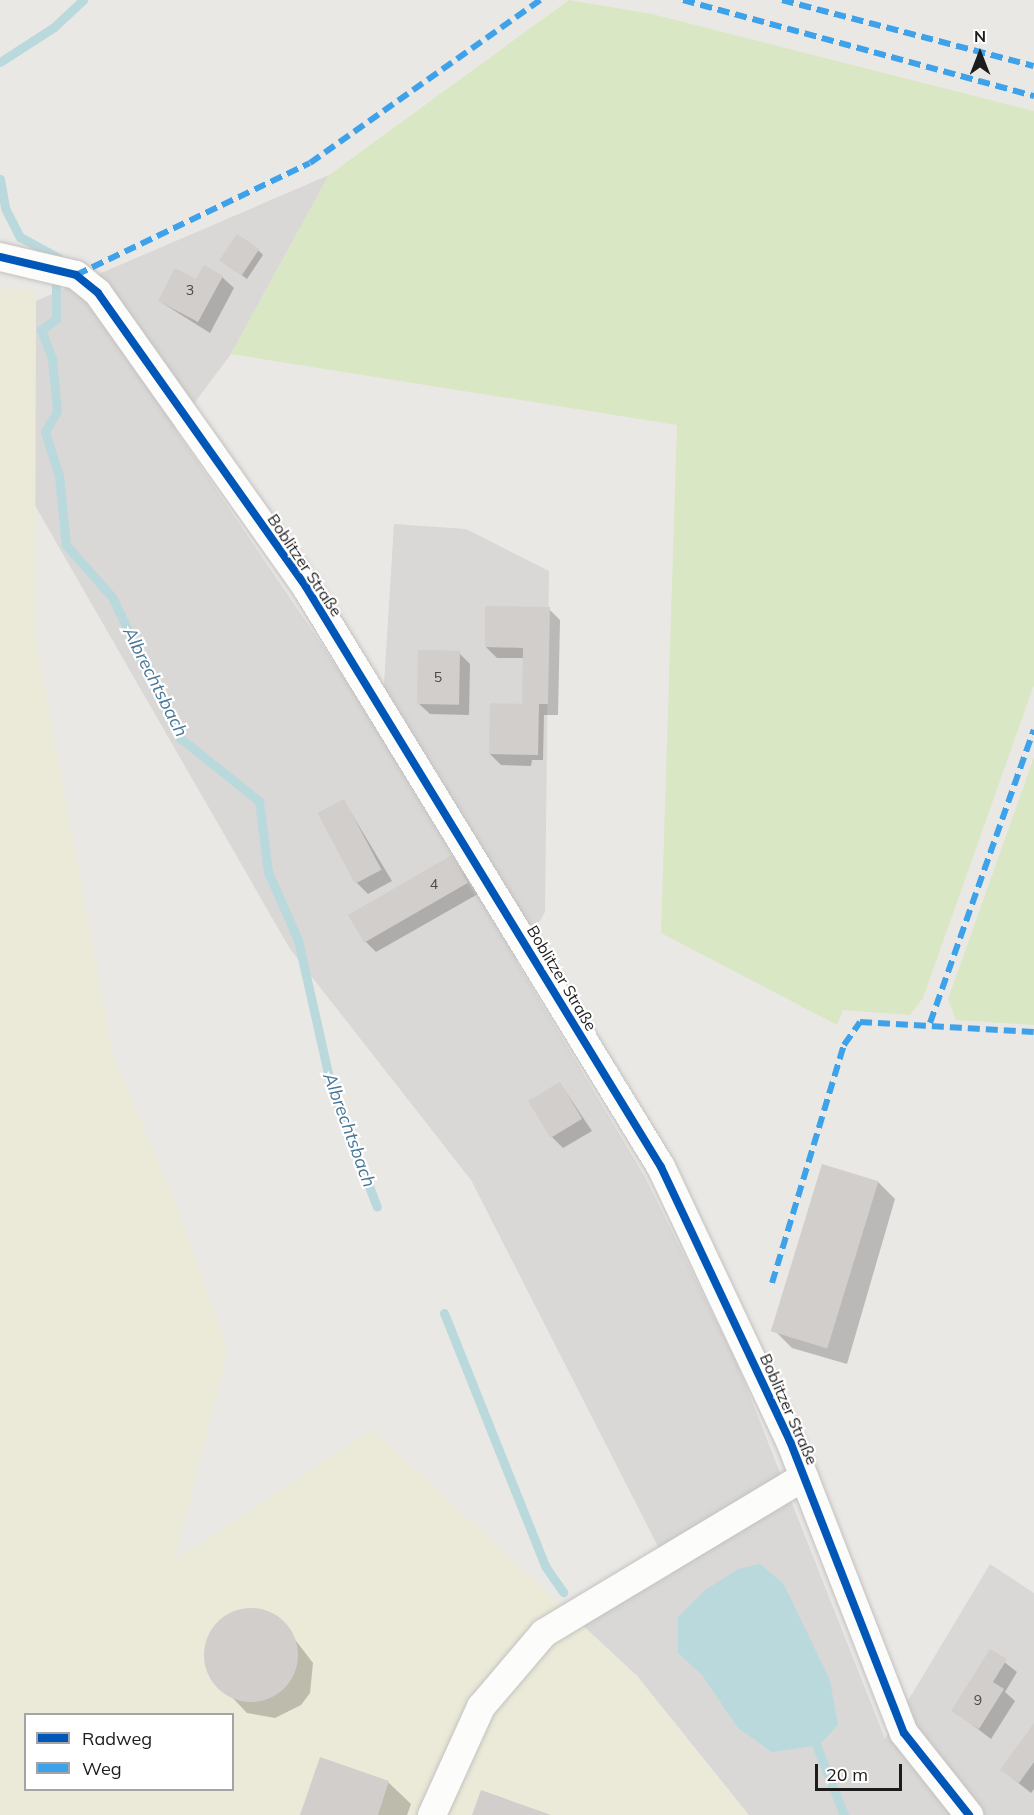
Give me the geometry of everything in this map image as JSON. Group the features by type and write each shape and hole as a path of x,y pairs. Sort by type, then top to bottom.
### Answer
{"street":[{"name":"Boblitzer Straße","path":"0,257 43,265 76,275 98,293 306,587 661,1167 804,1478 904,1733 969,1815"},
{"path":"432,1815 481,1707 544,1634 804,1478"}],"shaded area":[{"path":"329,175 231,354 175,429 381,732 394,524 466,529 549,571 545,912 516,961 645,1177 736,1361 885,1739 990,1564 1034,1593 1034,1815 749,1815 637,1676 581,1624 672,1574 471,1180 290,949 33,502 36,301"}],"green space":[{"path":"569,0 652,14 1034,111 1034,685 923,998 910,1015 843,1010 837,1025 661,933 677,425 231,354 329,175"},
{"path":"0,288 36,291 35,634 113,1054 178,1210 228,1350 175,1560 372,1429 637,1676 748,1815 0,1815"},
{"path":"1034,757 1034,1025 956,1020 948,999"}],"water":[{"path":"760,1564 783,1583 830,1680 838,1725 819,1745 772,1752 738,1728 702,1675 678,1653 678,1617 704,1591 738,1569"}],"building":[{"path":"237,234 259,249 241,276 219,261"},
{"path":"204,265 223,276 198,322 158,301 175,268 196,279"},
{"path":"485,606 550,607 548,704 539,704 538,755 489,754 490,703 522,704 523,648 485,647"},
{"path":"418,650 460,651 459,705 417,704"},
{"path":"344,799 382,870 355,884 318,813"},
{"path":"452,855 468,883 364,943 348,915"},
{"path":"560,1082 582,1119 550,1138 528,1101"},
{"path":"822,1164 878,1181 827,1349 771,1331"},
{"path":"251,1608 269,1612 284,1622 294,1637 298,1655 294,1673 284,1688 269,1698 251,1702 233,1698 218,1688 208,1673 204,1655 208,1637 218,1622 233,1612"},
{"path":"990,1649 1007,1659 993,1682 1004,1689 979,1729 951,1711"},
{"path":"1034,1723 1034,1762 1019,1783 1000,1770"},
{"path":"320,1757 389,1781 378,1815 300,1815"},
{"path":"481,1790 551,1815 472,1815"}],"waterway":[{"name":"Albrechtsbach","path":"0,62 54,27 83,0"},
{"name":"Albrechtsbach","path":"0,179 5,208 20,237 59,258"},
{"name":"Albrechtsbach","path":"56,283 56,319 41,330 52,359 57,411 45,432 59,476 66,545 112,597 180,738 259,801 268,872 298,940 331,1086 377,1207"},
{"name":"Albrechtsbach","path":"444,1313 545,1566 563,1592"},
{"name":"Albrechtsbach","path":"813,1737 844,1815"}],"marked path":[{"path":"76,275 310,163 540,0"},
{"path":"683,0 1034,96"},
{"path":"782,0 1034,66"},
{"path":"930,1023 1034,730"},
{"path":"772,1283 844,1045 860,1022 1034,1032"}],"cycle path":[{"path":"0,257 76,275 98,293 306,587 661,1167 790,1441 904,1733 969,1815"}]}
